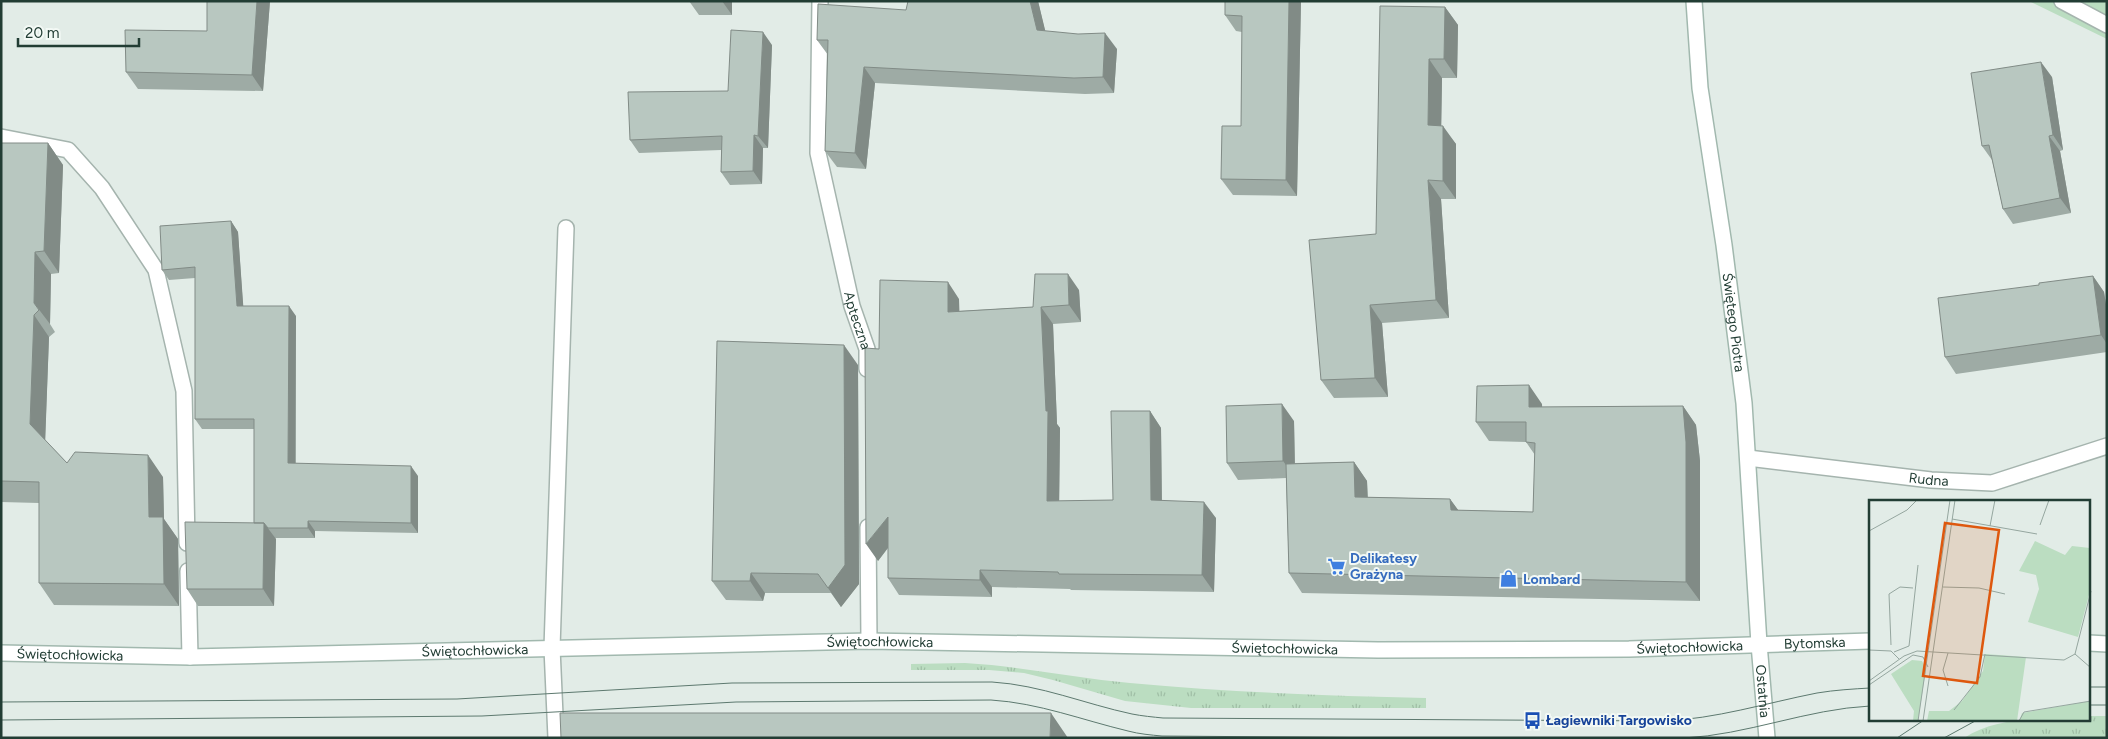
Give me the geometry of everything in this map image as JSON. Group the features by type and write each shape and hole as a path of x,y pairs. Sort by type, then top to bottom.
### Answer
{"main road":[{"name":"Apteczna","path":"820,1 818,154 852,306 867,349 867,388"},
{"name":"Świętego Piotra","path":"1694,1 1700,88 1724,245 1744,403 1759,644"},
{"path":"2062,1 2107,25"},
{"path":"1,137 68,150 102,188 156,270 184,391 190,657"},
{"path":"556,738 552,648 566,228"},
{"name":"Rudna","path":"1748,458 1931,480 1992,483 2107,446"},
{"path":"868,516 869,641"},
{"name":"Świętochłowicka","path":"1,653 190,657 869,641 1378,650 1629,649 1759,644"},
{"name":"Bytomska","path":"1759,644 1869,641"},
{"path":"2090,643 2107,644"},
{"name":"Ostatnia","path":"1759,644 1767,738"}],"green space":[{"path":"2029,1 2107,1 2107,39"},
{"path":"965,663 1109,681 1204,689 1426,698 1426,708 1191,708 1125,701 1024,673 989,670 911,670 911,664"},
{"path":"2090,716 2107,716 2107,738 1964,738 1978,730 2009,722 2090,722"}],"building":[{"path":"207,1 257,1 252,75 126,72 125,30 207,31"},
{"path":"908,1 1030,1 1037,30 1078,34 1105,33 1103,77 1074,78 864,67 855,153 825,151 828,40 817,40 818,4 906,10"},
{"path":"1225,1 1289,1 1286,180 1221,179 1222,126 1241,126 1242,16 1225,15"},
{"path":"1380,6 1445,7 1444,59 1429,59 1428,125 1443,126 1443,181 1428,180 1436,300 1370,305 1375,378 1321,380 1309,240 1376,234"},
{"path":"731,30 763,32 758,136 754,135 753,171 721,172 722,136 630,140 628,92 728,91"},
{"path":"2041,62 2053,135 2049,136 2060,198 2003,209 1989,145 1982,146 1971,73"},
{"path":"1,143 48,143 44,251 35,252 34,303 39,310 34,315 30,424 67,463 75,452 148,455 149,517 163,517 164,584 39,583 39,482 1,481"},
{"path":"231,221 237,306 289,306 288,463 411,466 411,523 308,521 308,528 268,528 264,523 254,523 254,419 195,419 195,267 162,270 160,226"},
{"path":"1035,274 1068,274 1069,305 1041,307 1046,411 1048,411 1047,501 1113,500 1111,411 1150,411 1151,500 1204,502 1202,575 1059,574 1058,572 980,570 980,580 888,578 888,517 866,544 865,348 879,349 880,280 948,282 948,312 1033,307"},
{"path":"2093,276 2101,335 1945,357 1938,298"},
{"path":"717,341 844,345 845,565 828,588 818,574 751,573 750,581 712,581"},
{"path":"1529,385 1529,407 1683,406 1686,442 1686,582 1289,573 1286,464 1354,462 1355,497 1450,499 1451,510 1533,512 1535,443 1526,442 1526,422 1476,422 1477,386"},
{"path":"1282,404 1283,461 1227,463 1226,406"},
{"path":"185,522 264,523 263,589 187,589"},
{"path":"560,713 1051,713 1050,738 561,738"}],"tram line":[{"path":"1,702 457,699 732,683 992,682 1028,687 1114,710 1163,718 1663,721 1722,714 1817,693 1869,688"},
{"path":"2090,687 2107,687"},
{"path":"1,720 482,716 736,702 991,700 1060,712 1132,732 1162,736 1413,738"},
{"path":"2090,705 2107,705"},
{"path":"1684,738 1731,732 1823,712 1869,706"},
{"path":"1897,738 1921,722"},
{"path":"1944,738 1973,722"}],"place":[{"name":"Delikatesy Grażyna","path":"1336,566"},
{"name":"Lombard","path":"1509,579"},
{"name":"Łagiewniki Targowisko","path":"1532,720"}]}
